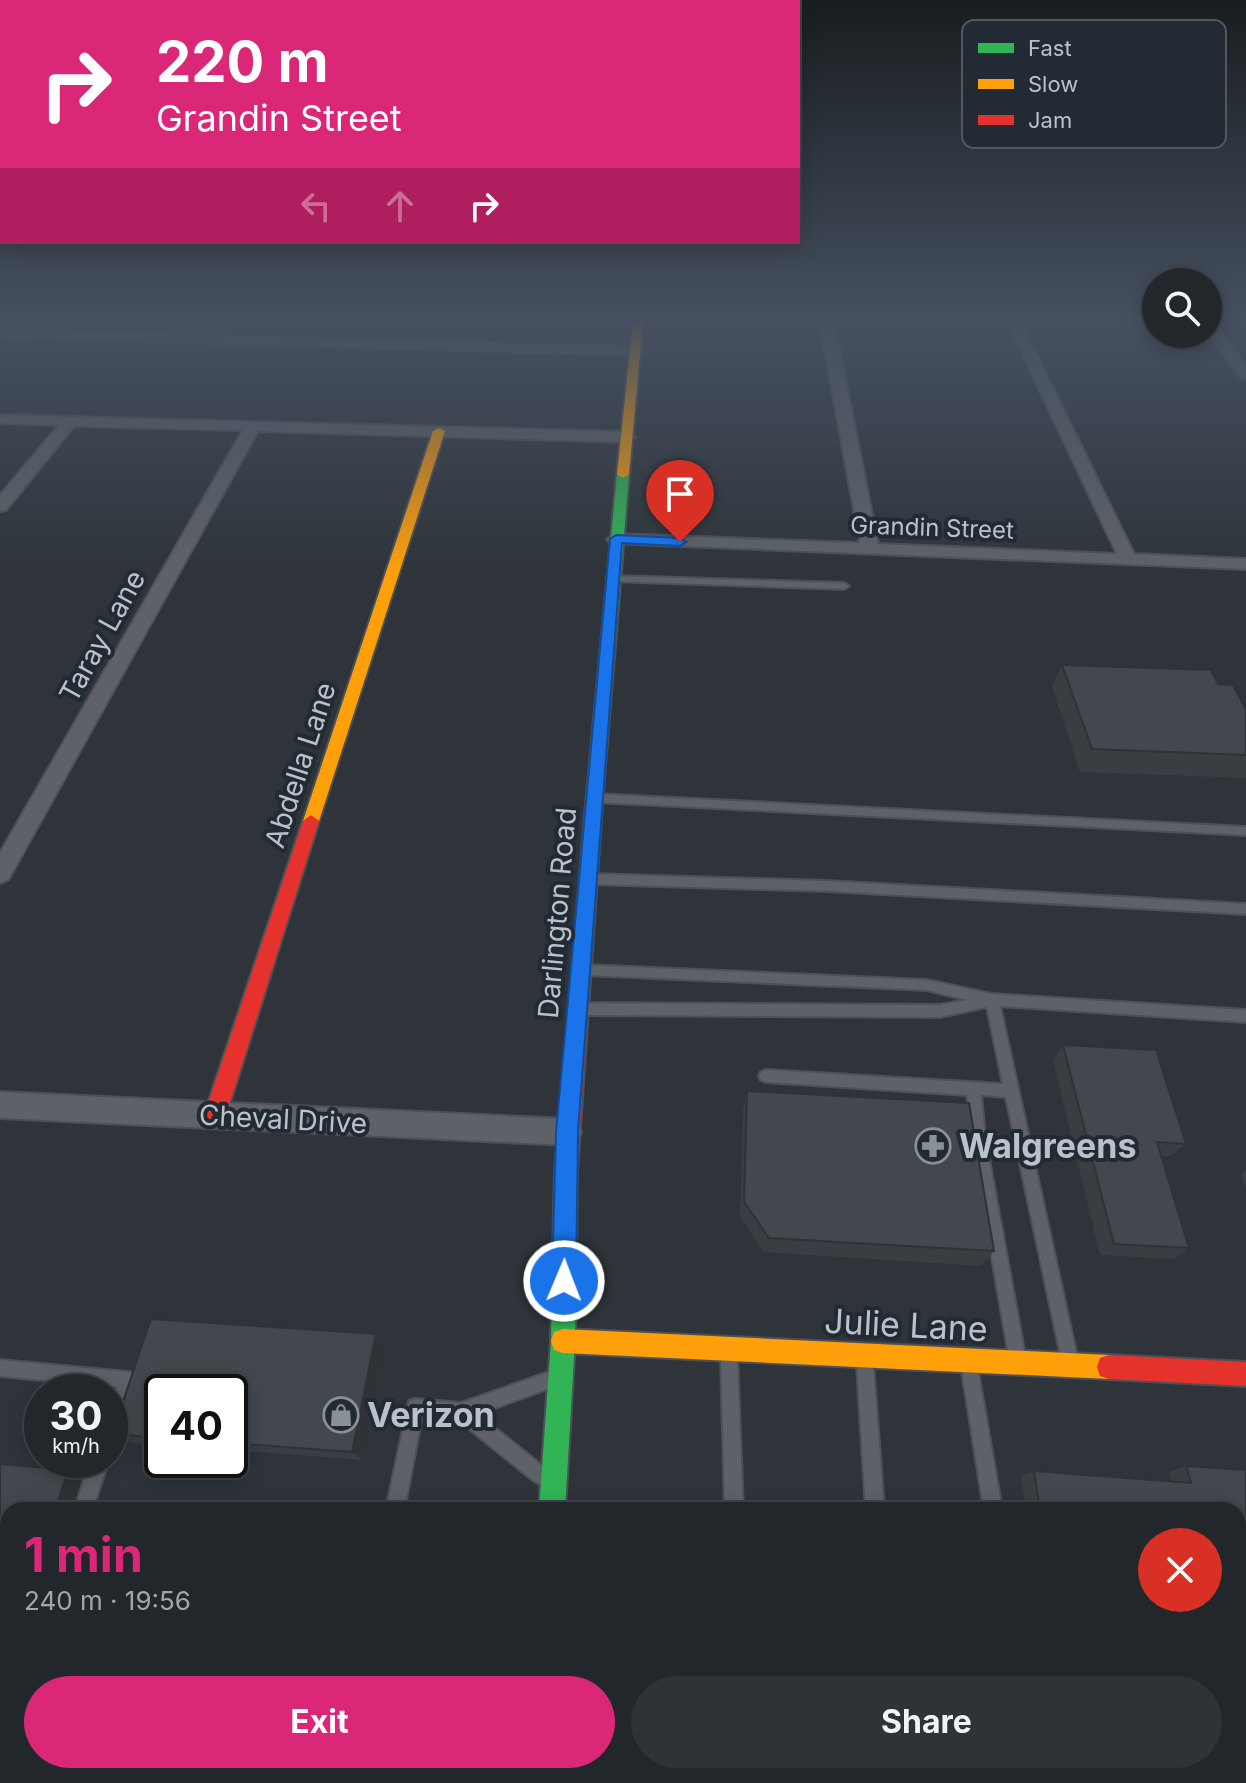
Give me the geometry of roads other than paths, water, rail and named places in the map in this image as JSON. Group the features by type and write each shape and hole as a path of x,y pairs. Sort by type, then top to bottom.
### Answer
{"main road":[{"name":"Darlington Road","path":"552,1502 563,1341 567,1132 616,539 630,406"},
{"name":"Abdella Lane","path":"215,1115 439,431"},
{"name":"Julie Lane","path":"563,1341 1246,1374"}],"street":[{"path":"843,406 870,549"},
{"path":"1055,406 1128,559"},
{"path":"0,419 627,437"},
{"path":"0,506 70,421"},
{"name":"Taray Lane","path":"0,874 253,426"},
{"name":"Grandin Street","path":"616,539 1246,564"},
{"name":"Cheval Drive","path":"0,1105 567,1132"}],"lane":[{"path":"613,579 844,586"},
{"path":"595,798 1246,831"},
{"path":"588,879 827,886 1246,909"},
{"path":"580,970 927,985 992,1000 1246,1016"},
{"path":"576,1008 940,1011 992,1000"},
{"path":"992,1000 1071,1365"},
{"path":"766,1076 1012,1091"},
{"path":"973,1088 978,1137 1018,1363"},
{"path":"728,1349 734,1502"},
{"path":"865,1355 874,1502"},
{"path":"969,1360 992,1502"},
{"path":"0,1368 64,1374"},
{"path":"397,1502 415,1407 461,1412 560,1376"},
{"path":"461,1412 553,1488"},
{"path":"86,1502 94,1478"}],"place":[{"name":"Walgreens","path":"933,1146"},
{"name":"Verizon","path":"341,1415"}]}
